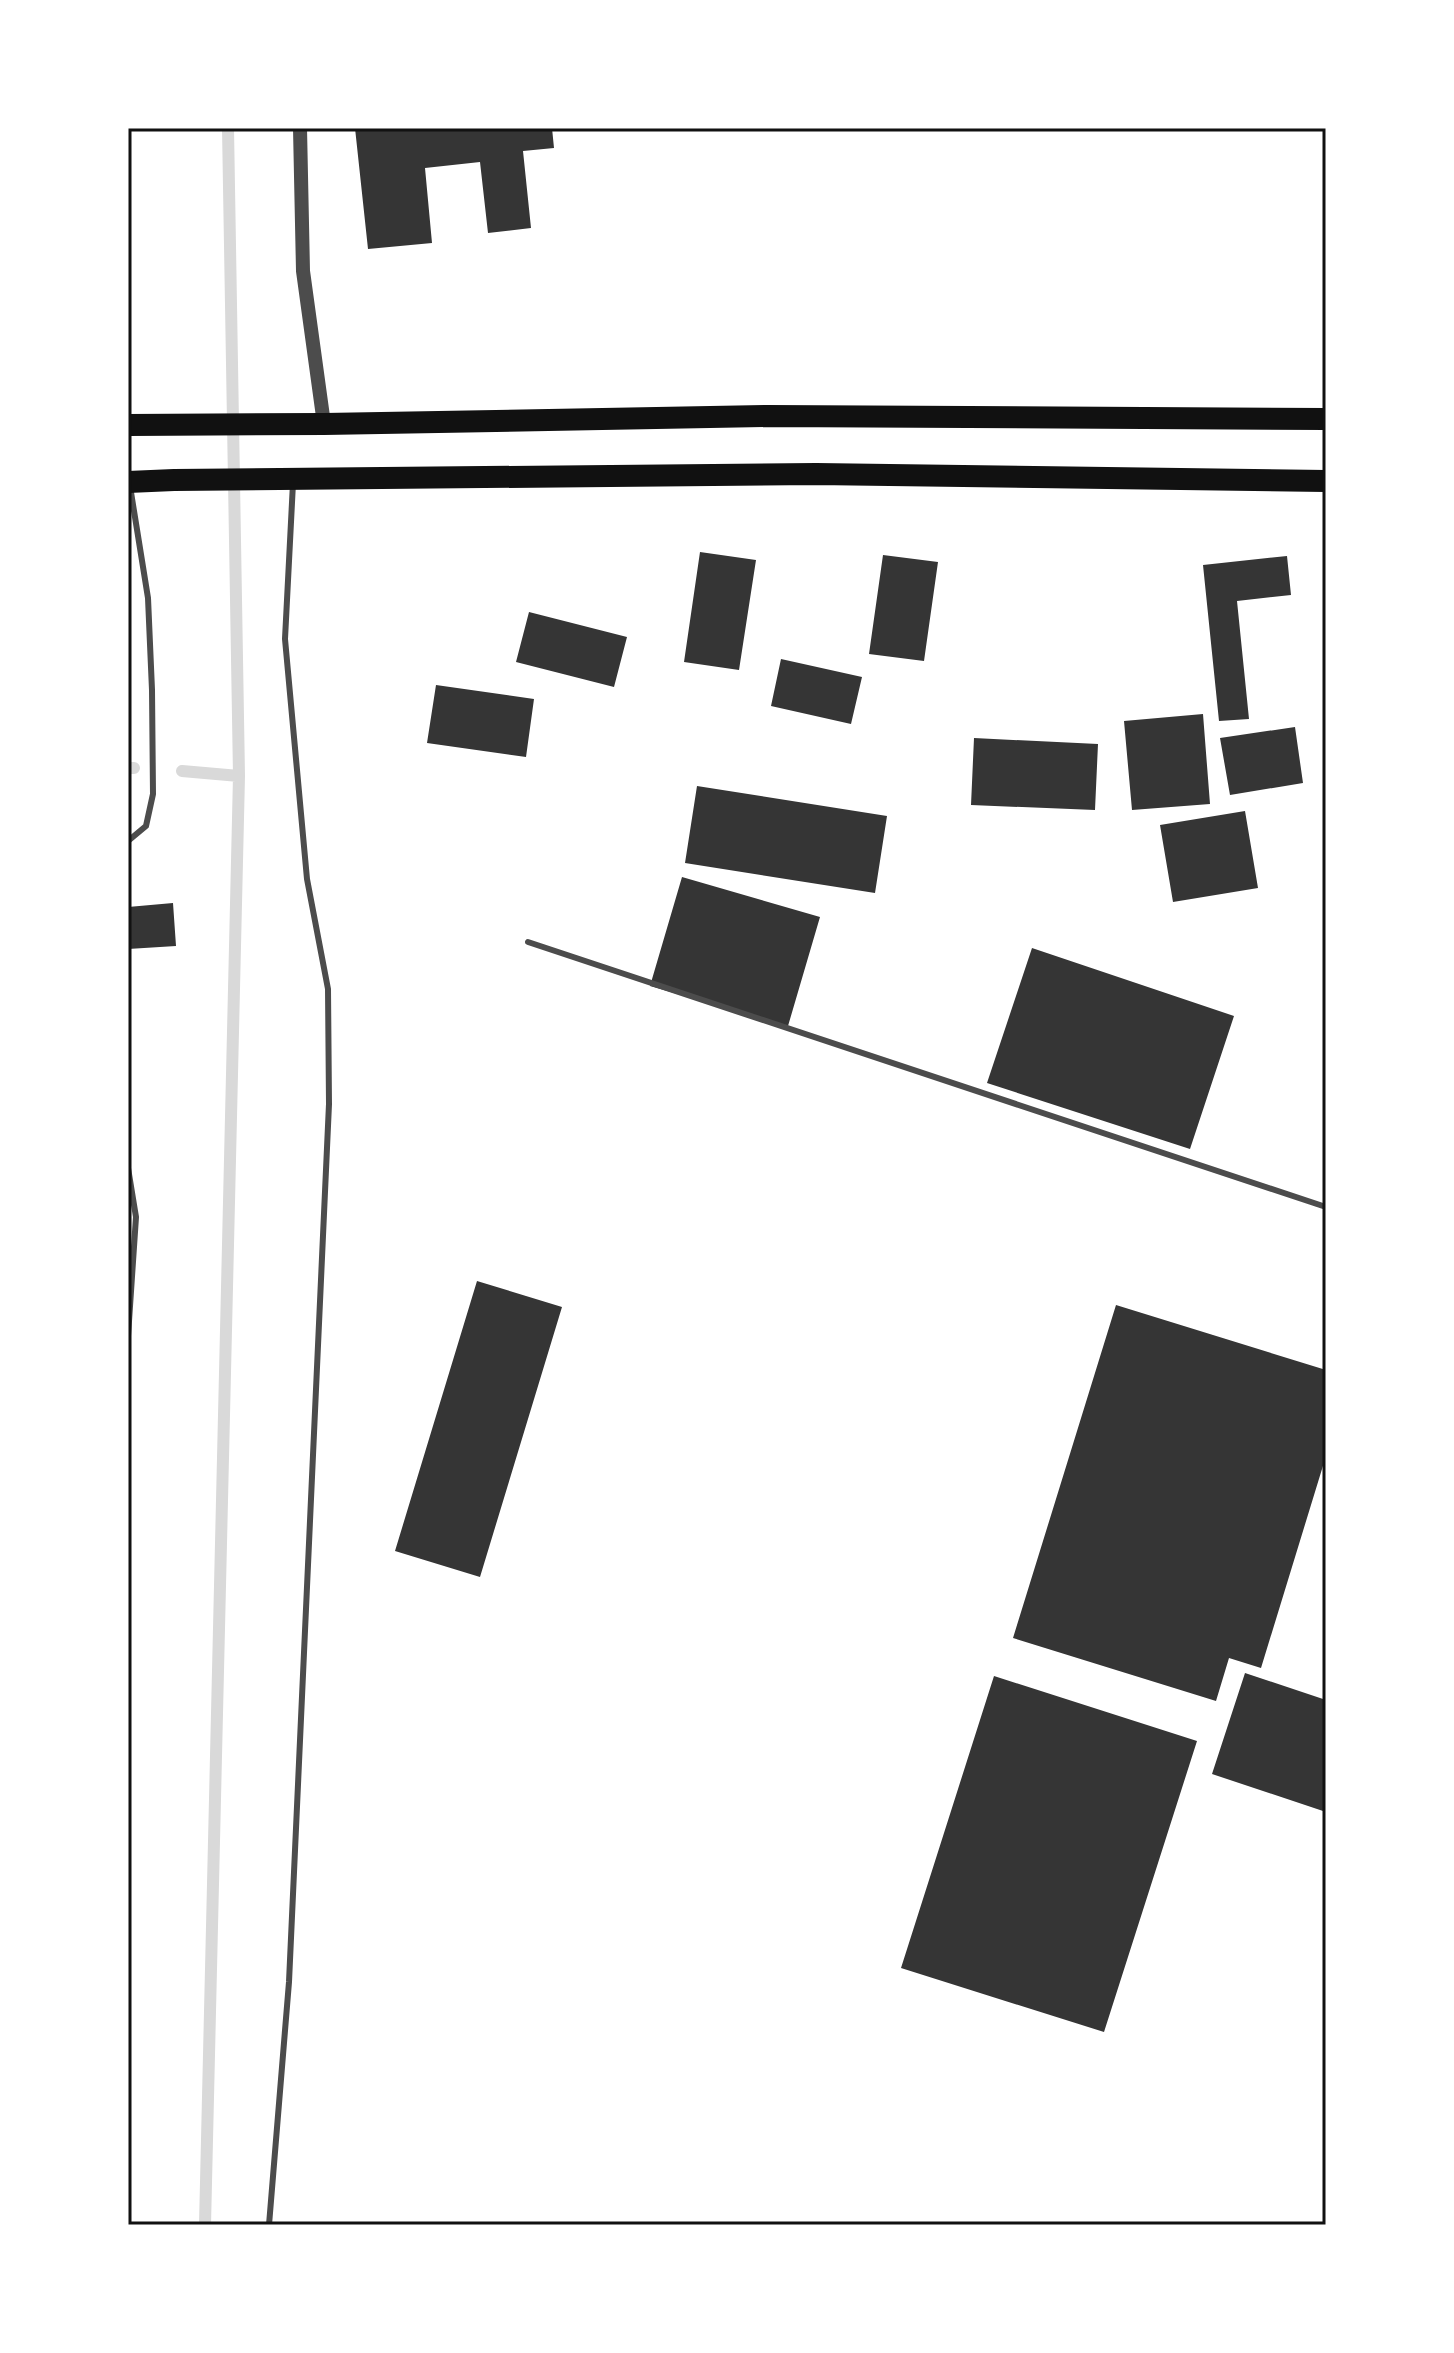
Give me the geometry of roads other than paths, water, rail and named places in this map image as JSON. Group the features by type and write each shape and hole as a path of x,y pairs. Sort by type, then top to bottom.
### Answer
{"highway":[{"path":"128,425 769,416 1326,419"},
{"path":"129,482 816,474 1326,481"}],"street":[{"path":"300,128 303,271 324,424"}],"lane":[{"path":"269,2225 289,1982 329,1104 328,989 307,879 285,639 285,479"},
{"path":"128,841 146,826 153,794 148,598 129,482"},
{"path":"528,942 1326,1207"},
{"path":"128,1168 136,1217 128,1336"}],"waterway":[{"path":"205,2225 239,776 228,128"},
{"path":"128,768 134,768"},
{"path":"182,771 239,776"}]}
